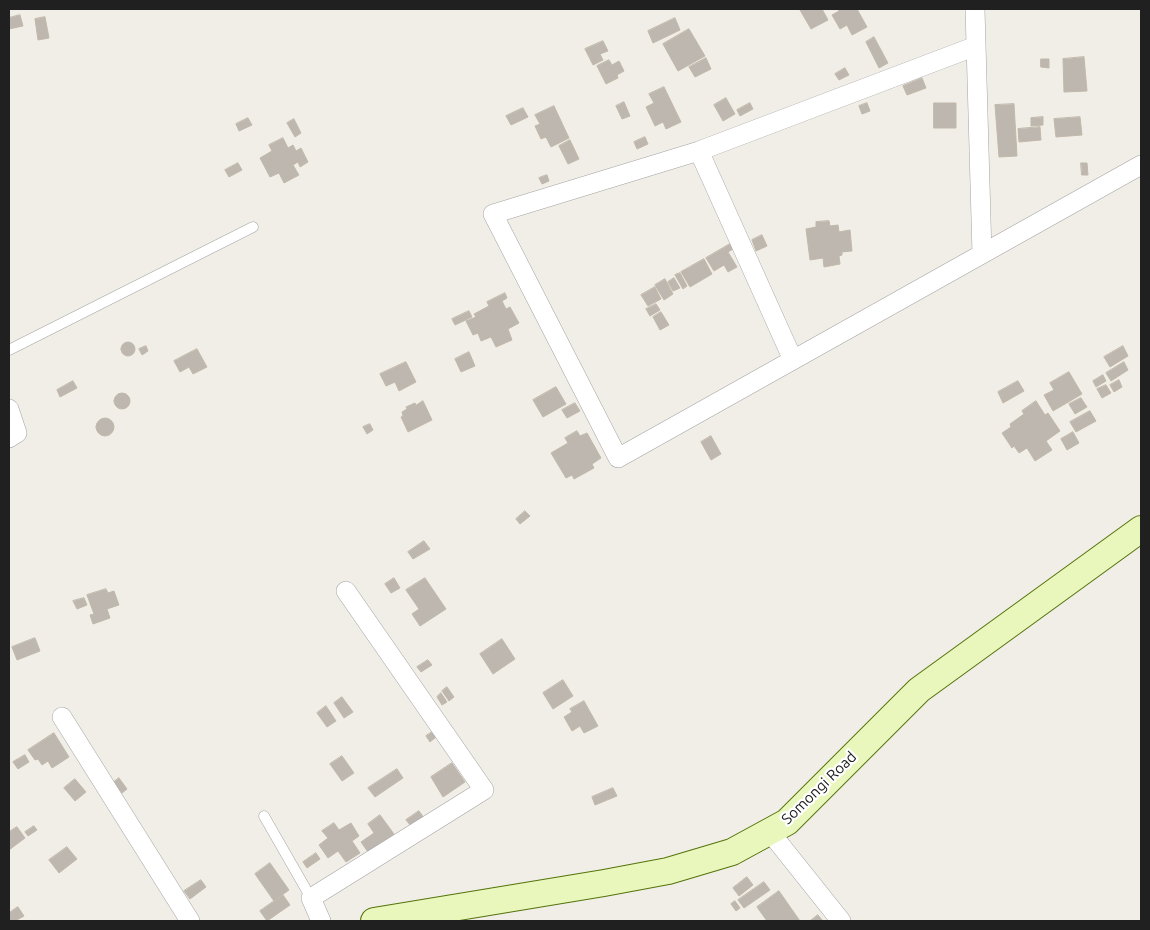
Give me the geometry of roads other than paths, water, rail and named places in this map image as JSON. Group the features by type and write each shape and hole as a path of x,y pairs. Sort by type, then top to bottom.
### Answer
{"street":[{"path":"976,9 982,254"},
{"path":"976,46 699,151 493,214 618,458 1141,165"},
{"path":"699,151 793,360"},
{"path":"9,409 17,433 9,438"},
{"name":"Somongi Road","path":"374,921 668,871 732,852 787,822 919,690 1141,529"},
{"path":"321,921 311,898 484,790 346,591"},
{"path":"62,717 190,921"},
{"path":"770,832 841,921"}],"lane":[{"path":"9,350 253,227"},
{"path":"264,816 311,898"}]}
